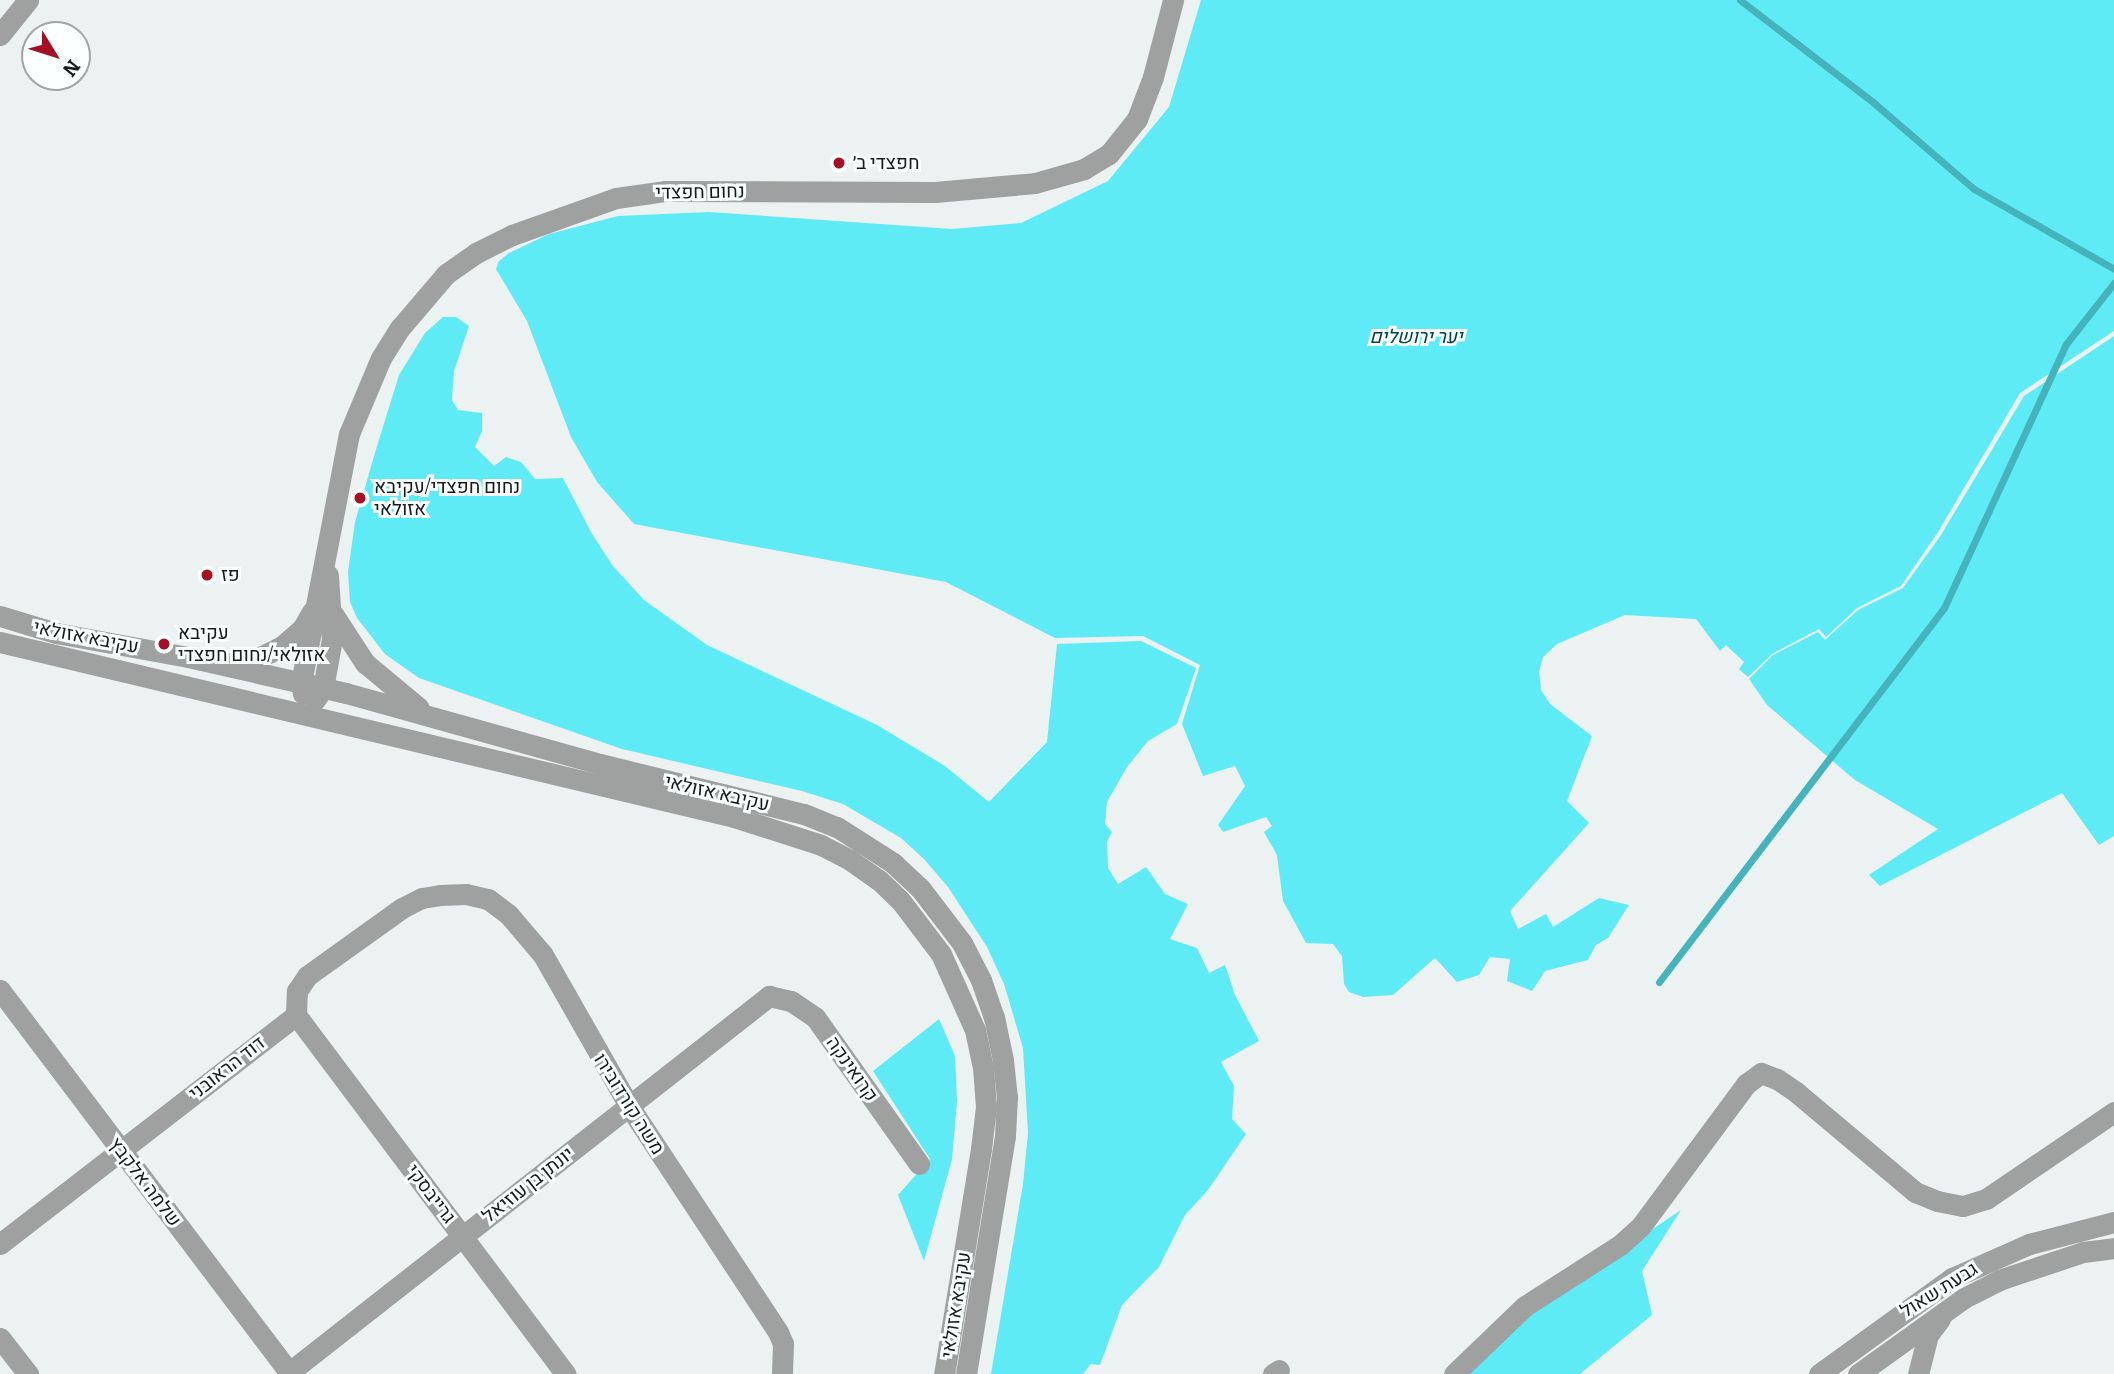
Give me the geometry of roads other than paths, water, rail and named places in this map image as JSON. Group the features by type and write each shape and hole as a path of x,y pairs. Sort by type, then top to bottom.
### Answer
{"street":[{"path":"0,35 27,0"},
{"name":"נחום חפצדי","path":"306,715 323,688 332,639 324,608 325,555 349,434 381,358 421,302 446,274 476,253 512,235 616,198 665,191 935,192 1035,183 1084,169 1109,154 1137,120 1153,77 1173,0"},
{"path":"221,664 258,658 281,647 324,608 365,663 429,716"},
{"name":"נחום חפצדי","path":"306,715 301,683 324,608"},
{"name":"עקיבא אזולאי","path":"0,616 56,633 221,664 323,688 826,823 867,844 893,863 920,887 941,913 962,943 981,980 994,1017 1007,1097 1005,1136 966,1374"},
{"name":"עקיבא אזולאי","path":"0,642 787,832 850,860 900,900 941,954 961,992 975,1030 983,1067 986,1107 981,1149 944,1374"},
{"name":"משה קורדובירו","path":"296,1015 297,991 307,976 402,908 422,898 440,895 466,894 488,899 528,936 543,955 629,1106 778,1332 783,1344 783,1367"},
{"name":"שלמה אלקבץ","path":"0,990 289,1374"},
{"name":"יונתן בן עוזיאל","path":"289,1374 768,996"},
{"name":"קרואינקה","path":"768,996 791,1001 815,1017 919,1164"},
{"name":"דוד הראובני","path":"0,1244 296,1015"},
{"name":"גרייבסקי","path":"296,1015 566,1374"},
{"path":"1454,1374 1525,1306 1620,1245 1641,1226 1746,1084 1761,1073 1777,1079 1796,1092 1915,1192 1937,1201 1963,1206 1986,1199 2114,1112"},
{"name":"גבעת שאול","path":"1850,1369 1952,1278 1990,1259 2041,1240 2114,1222"},
{"name":"גבעת שאול","path":"1819,1374 1850,1369 1999,1280 2083,1252 2114,1248"},
{"path":"1918,1374 1928,1335 1947,1310"},
{"path":"0,1338 28,1374"}],"waterway":[{"path":"1740,0 1874,103 1974,189 2114,269"},
{"path":"1659,982 1944,608 2066,344 2114,283"}],"place":[{"name":"חפצדי ב׳","path":"839,163"},
{"name":"נחום חפצדי/עקיבא אזולאי","path":"360,498"},
{"name":"פז","path":"207,575"},
{"name":"עקיבא אזולאי/נחום חפצדי","path":"164,644"}],"park label":[{"name":"יער ירושלים","path":"1416,337"}]}
